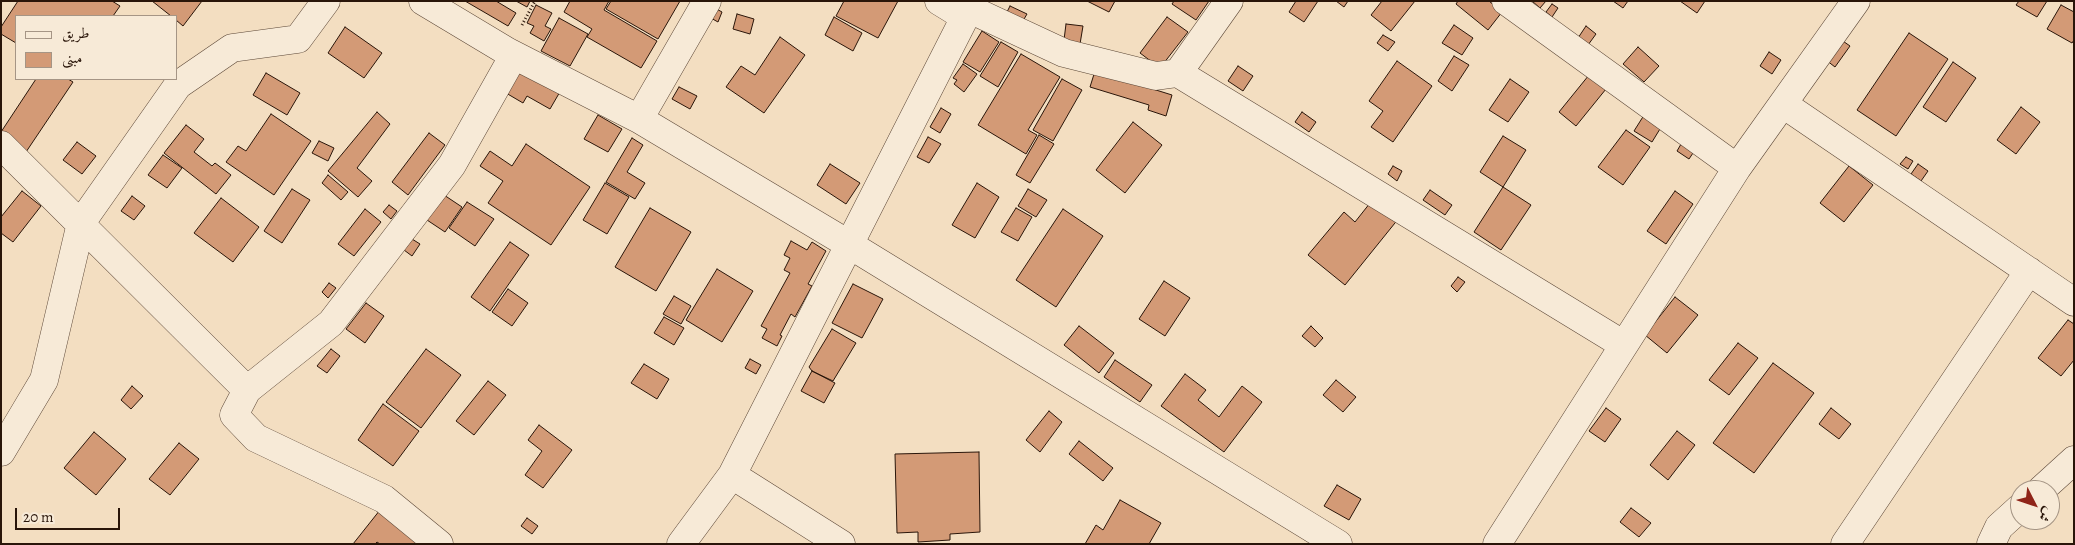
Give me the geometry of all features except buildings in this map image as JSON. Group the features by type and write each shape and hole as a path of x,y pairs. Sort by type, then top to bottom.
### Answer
{"street":[{"path":"1,452 44,380 81,223 178,85 232,48 298,39 326,1"},
{"path":"423,1 514,55 639,119 850,245 1338,544"},
{"path":"639,119 708,1"},
{"path":"1178,73 1228,1"},
{"path":"1506,1 1737,168"},
{"path":"1497,544 1737,168 1856,1"},
{"path":"681,544 732,475 850,245 955,8 974,11 1064,53 1156,76 1178,73 1624,345"},
{"path":"440,544 384,499 256,438 234,415 247,390 331,323 452,165 514,55"},
{"path":"1783,104 2074,302"},
{"path":"1,145 247,390"},
{"path":"1845,544 2029,271"},
{"path":"2052,480 2074,460"},
{"path":"732,475 841,544"},
{"path":"1991,544 1999,528 2010,518"}]}
